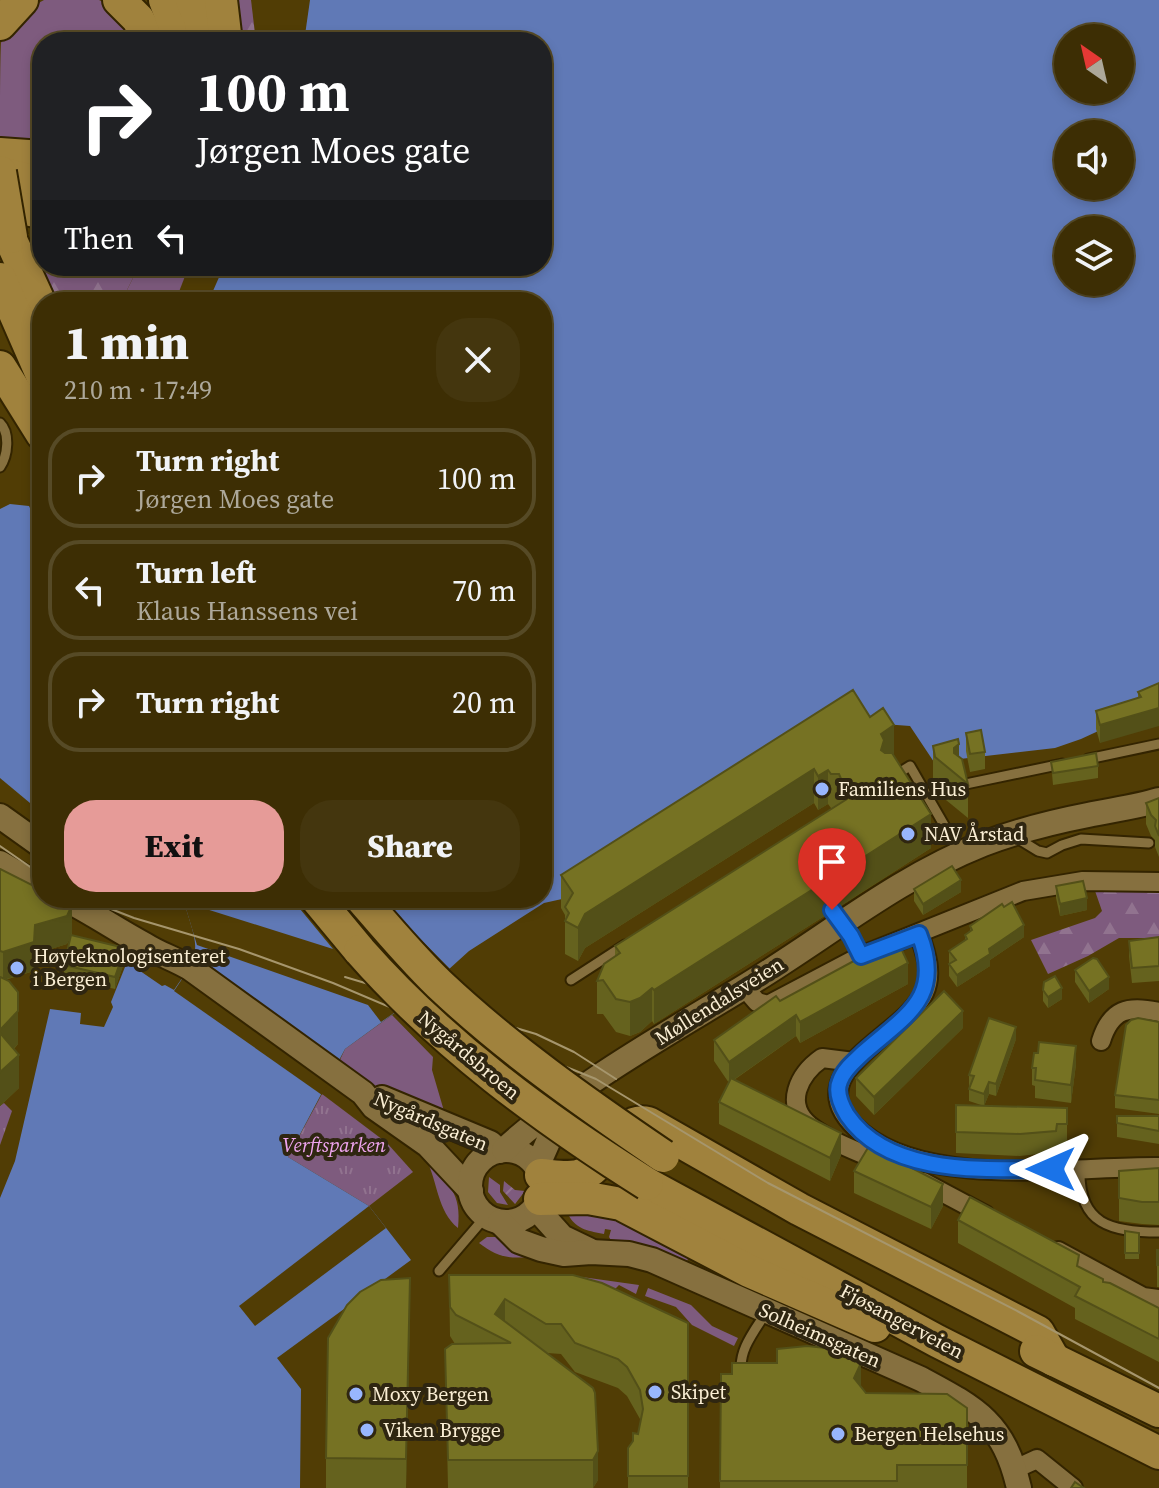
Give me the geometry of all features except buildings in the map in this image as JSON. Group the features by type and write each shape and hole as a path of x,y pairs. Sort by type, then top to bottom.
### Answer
{"highway":[{"path":"0,24 22,0"},
{"path":"119,0 138,19 145,32"},
{"path":"165,0 177,32"},
{"path":"192,0 203,32"},
{"path":"221,0 225,32"},
{"path":"0,154 32,156"},
{"path":"6,227 0,172 32,180"},
{"path":"32,210 0,204 6,227 35,292"},
{"path":"0,279 32,352"},
{"path":"0,309 32,374"},
{"path":"0,367 32,418"},
{"name":"Nygårdsbroen","path":"324,908 371,964 415,1009 490,1075 583,1144 647,1184"},
{"name":"Nygårdsbroen","path":"370,908 439,984 510,1046 561,1086 663,1156"},
{"path":"538,1187 591,1170 604,1159 630,1125 639,1121 648,1123 799,1209 1038,1332 1054,1360"},
{"name":"Fjøsangerveien","path":"663,1156 867,1268 1159,1411"},
{"path":"604,1159 608,1181 621,1204"},
{"name":"Fjøsangerveien","path":"647,1184 937,1341 1159,1453"},
{"path":"538,1187 621,1204 749,1271 915,1345 937,1341"}],"main road":[{"name":"Møllendalsveien","path":"502,1151 590,1083 914,876 960,854 1046,823 1159,800"},
{"path":"0,816 32,839"},
{"path":"0,863 32,882"},
{"path":"83,908 148,948 165,953"},
{"path":"112,908 155,940 165,953"},
{"name":"Nygårdsgaten","path":"165,953 363,1093 374,1107 428,1145 471,1191"},
{"name":"Nygårdsgaten","path":"363,1093 381,1097 490,1143 502,1151"},
{"path":"538,1187 523,1154 502,1151 479,1162 472,1176 471,1191 477,1208 493,1219 520,1220 538,1187 558,1108"},
{"name":"Solheimsgaten","path":"538,1187 562,1237 591,1252"},
{"name":"Solheimsgaten","path":"493,1219 519,1241 541,1249 564,1254 629,1254 652,1260 954,1397 992,1426 1002,1438 1017,1478"}],"street":[{"path":"744,987 757,1002 768,1005 861,956 997,900 1047,885 1083,881 1159,882"},
{"path":"919,934 927,954 926,990 906,1017 854,1062 839,1081 840,1100 861,1132 880,1145 925,1162 966,1169 1159,1167"},
{"path":"1101,1041 1107,1023 1122,1012 1145,1009 1159,1012"},
{"path":"854,1062 822,1058 808,1068 795,1094 801,1117 808,1124 1001,1222"},
{"path":"1040,1242 1143,1297 1159,1299"},
{"name":"Solheimsgaten","path":"1017,1478 1037,1459 1073,1488"}],"lane":[{"path":"0,423 5,428 7,454 0,467"},
{"path":"961,785 1159,744"},
{"path":"888,780 910,766 960,854"},
{"path":"1011,834 1038,851 1047,853 1081,839 1149,843"},
{"path":"832,910 861,956"},
{"path":"571,980 635,939"},
{"path":"1080,1169 1081,1193 1099,1220 1122,1231 1159,1232"},
{"path":"439,1271 493,1219"},
{"path":"747,1376 742,1373 741,1359 767,1311"}],"green space":[{"path":"44,0 99,0 109,5 132,32 32,32 32,148 3,147 0,137 1,43 18,18"},
{"path":"234,0 251,0 255,32 237,32"},
{"path":"45,276 134,276 126,292 52,292"},
{"path":"134,276 185,276 179,292 127,290"},
{"path":"1094,888 1159,889 1159,938 1119,938 1048,974 1031,940 1095,918 1102,911"},
{"path":"392,1015 433,1057 432,1070 444,1111 391,1096 339,1062 345,1049"},
{"name":"Verftsparken","path":"322,1094 387,1143 413,1172 369,1206 288,1157"},
{"path":"4,1103 12,1111 0,1145 0,1106"},
{"path":"426,1159 452,1189 458,1206 458,1228 442,1205"},
{"path":"489,1177 500,1185 500,1192 508,1205 497,1203 488,1192"},
{"path":"504,1181 515,1190 525,1191 515,1204 503,1191"},
{"path":"593,1212 614,1217 689,1256 686,1264 612,1242 609,1237 611,1230 605,1229 604,1234 589,1231 569,1216"},
{"path":"487,1237 497,1237 528,1257 496,1254 479,1243"},
{"path":"582,1277 639,1285 636,1294 619,1285 612,1292 582,1283"},
{"path":"648,1288 691,1305 712,1326 738,1338 734,1346 692,1325 676,1307 645,1296"}],"water":[{"path":"310,0 1159,0 1159,703 1055,748 934,762 910,726 857,722 562,899 552,901 552,292 213,292 220,276 552,276 552,32 305,32"},
{"path":"10,504 29,506 32,512 32,805 0,778 0,509"},
{"path":"186,908 536,908 469,951 426,990 345,1049 288,1157 369,1206 411,1260 277,1358 301,1389 300,1488 0,1488 0,1198 15,1161 50,1009 81,1013 80,1024 104,1027 127,962 162,986 174,990 194,957 195,940"}],"pier":[{"path":"186,908 203,908 333,949 299,908 390,908 452,971 398,1015 394,1013 381,1022 368,1005 197,945"},
{"path":"194,961 339,1062 322,1095 174,991"},
{"path":"369,1206 386,1228 255,1326 239,1306"}],"tram line":[{"path":"0,846 32,868"},
{"path":"108,908 239,949 333,983 425,1022 524,1050 596,1079 768,1183 1159,1388"},
{"path":"345,977 536,1034 574,1052 616,1079"}],"place":[{"name":"Familiens Hus","path":"822,789"},
{"name":"NAV Årstad","path":"908,834"},
{"name":"Høyteknologisenteret i Bergen","path":"17,968"},
{"name":"Skipet","path":"655,1392"},
{"name":"Moxy Bergen","path":"356,1394"},
{"name":"Viken Brygge","path":"367,1430"},
{"name":"Bergen Helsehus","path":"838,1434"}],"route":[{"path":"832,910 861,956 919,934 927,954 926,990 917,1004 854,1062 839,1081 840,1100 861,1132 880,1145 925,1162 966,1169 1051,1169"}]}
